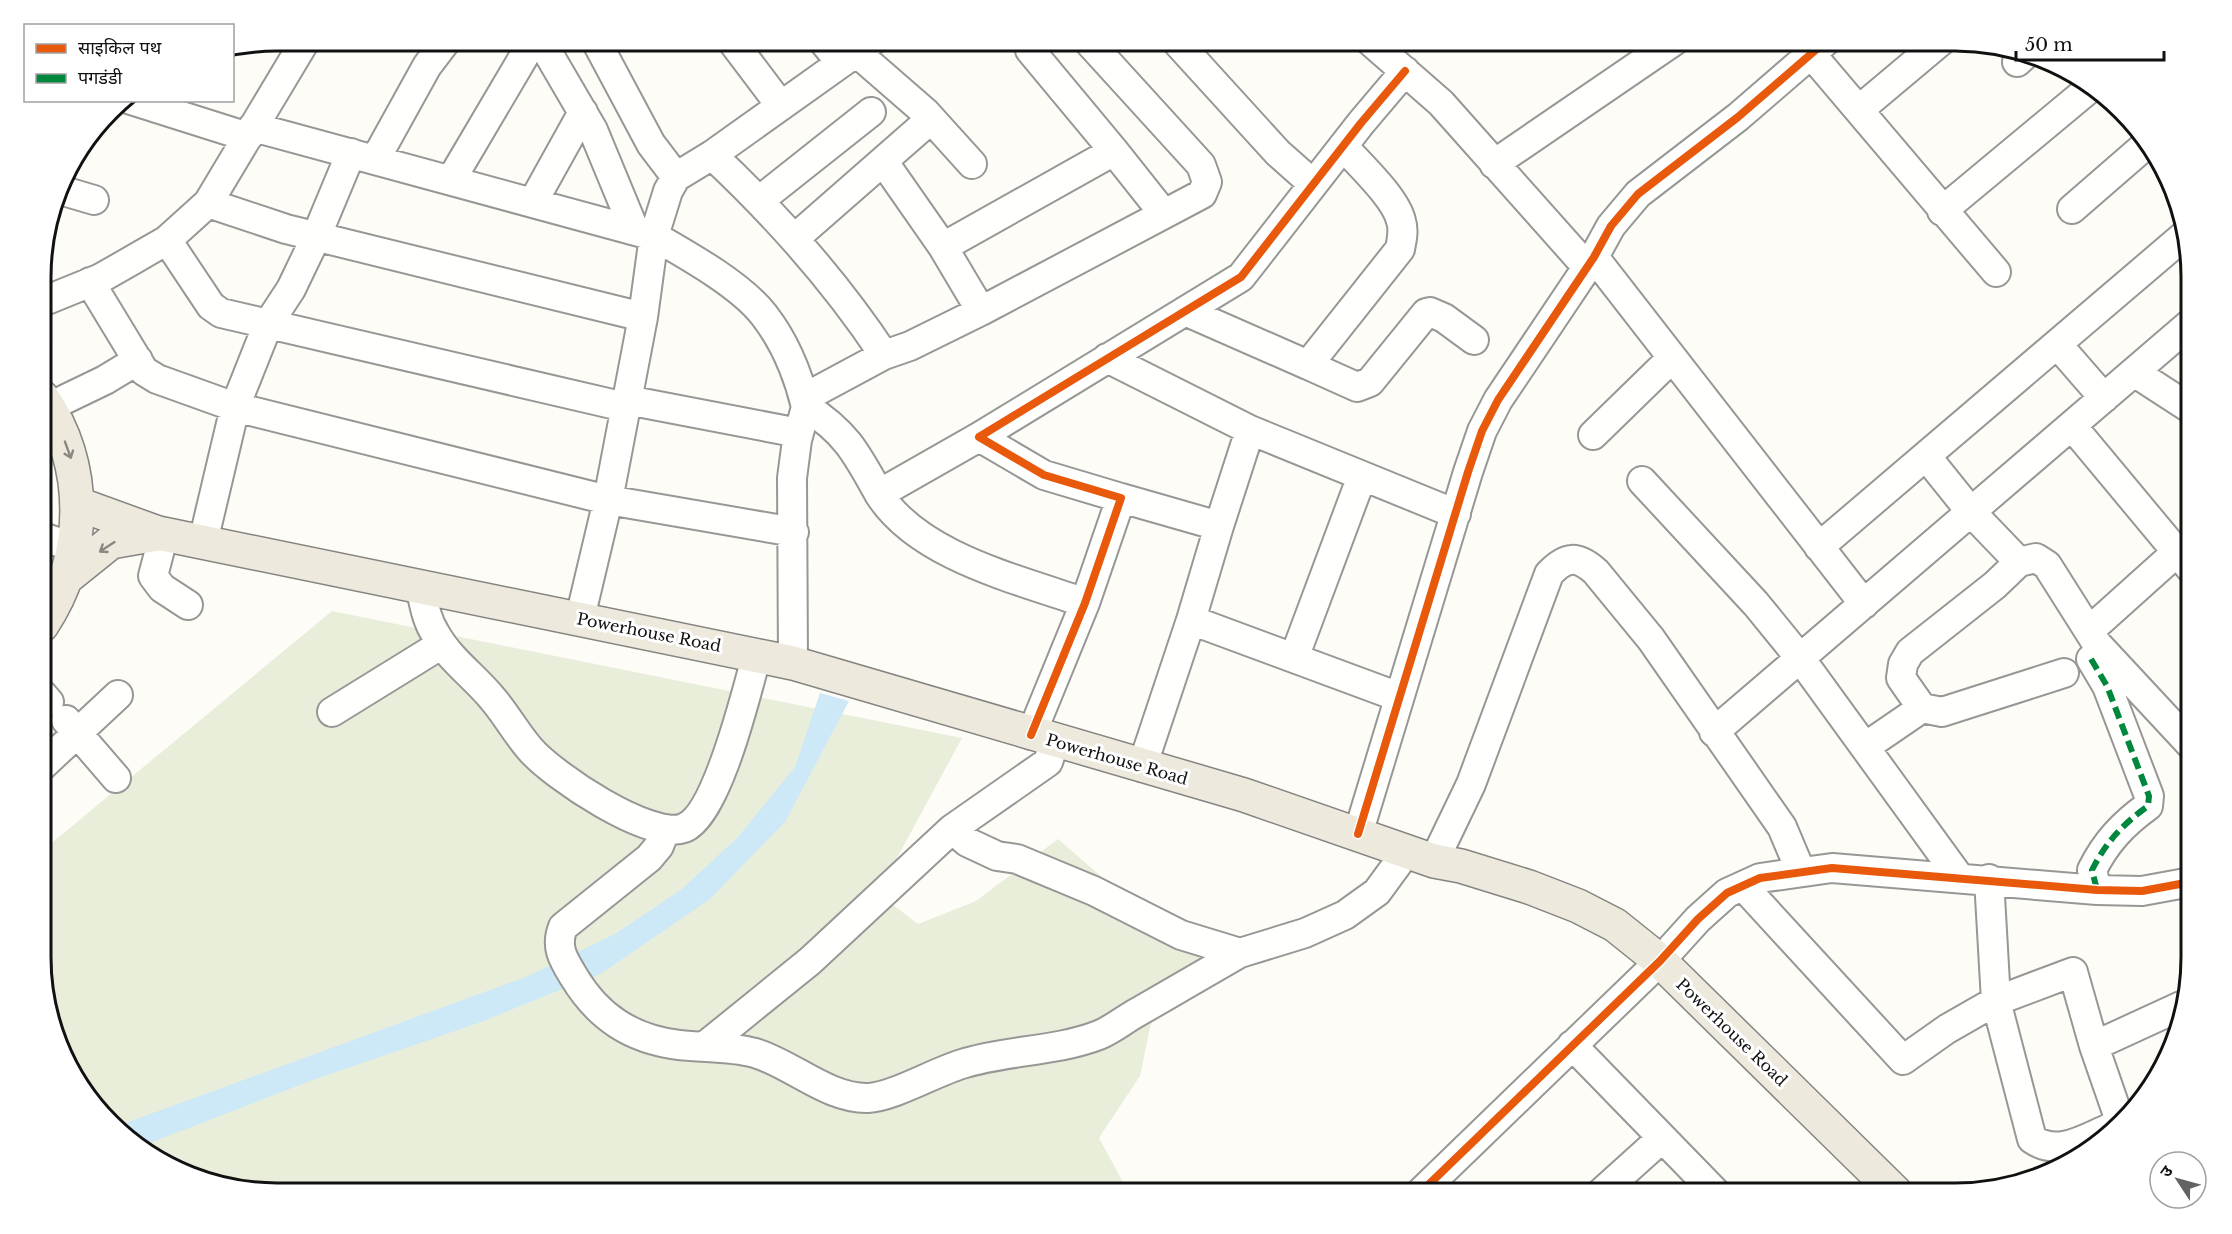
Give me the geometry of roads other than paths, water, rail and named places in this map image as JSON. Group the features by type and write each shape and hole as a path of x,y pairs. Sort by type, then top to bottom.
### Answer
{"main road":[{"path":"51,413 71,458 78,504 72,560 51,613"},
{"path":"78,504 161,534"},
{"path":"65,579 111,542 161,534"},
{"name":"Powerhouse Road","path":"161,534 757,654 857,681 1043,738 1244,795 1420,856 1517,883 1578,906 1615,925 1660,961 1886,1183"}],"street":[{"path":"51,298 90,282 167,240 208,203 299,51"},
{"path":"203,542 235,407 268,324 291,290 316,237 363,156 438,51"},
{"path":"451,180 527,51"},
{"path":"547,51 649,230"},
{"path":"602,51 672,184"},
{"path":"740,51 781,106"},
{"path":"1034,51 1164,214"},
{"path":"803,412 884,355 910,346 981,311 1202,194 1207,182 1201,165 1098,51"},
{"path":"1186,51 1278,153 1312,184"},
{"path":"1382,51 1441,103 1494,164 1591,262 1672,358 1864,604"},
{"path":"1494,164 1658,51"},
{"path":"1358,834 1482,431 1498,400 1591,262 1611,226 1638,194 1738,117 1807,51"},
{"path":"1817,51 1860,109 1942,211 1996,272"},
{"path":"1860,109 1928,51"},
{"path":"580,618 608,500 643,316 649,230 672,184 856,52 931,119 972,165"},
{"path":"879,494 979,437 1240,277 1312,184 1405,71"},
{"path":"1942,211 2085,92"},
{"path":"138,102 250,132 363,156 649,230 693,258 763,314 798,374 803,412 792,478 799,666"},
{"path":"533,201 583,112"},
{"path":"760,200 871,112"},
{"path":"794,240 931,119"},
{"path":"1308,364 1400,249 1403,233 1401,218 1391,201 1343,146"},
{"path":"2072,209 2141,149"},
{"path":"943,247 1114,151"},
{"path":"712,155 760,200 852,307 884,355"},
{"path":"883,161 943,247 981,311"},
{"path":"68,192 94,200"},
{"path":"208,203 316,237 643,316"},
{"path":"167,240 211,306 220,313 626,403 803,412 834,426 854,448 890,512 930,544 1085,603"},
{"path":"1820,547 2178,241"},
{"path":"90,282 144,371 157,379 235,407 608,500 794,532"},
{"path":"1185,311 1357,387 1370,382 1425,313 1430,312 1444,318 1474,340"},
{"path":"1714,732 2181,332"},
{"path":"2057,344 2104,398"},
{"path":"1107,358 1251,430 1456,514"},
{"path":"1593,435 1672,358"},
{"path":"51,400 105,380 138,360"},
{"path":"2134,372 2181,403"},
{"path":"2072,426 2181,556"},
{"path":"1142,767 1251,430"},
{"path":"979,437 1044,475 1220,526"},
{"path":"1926,456 1971,512 2019,562"},
{"path":"1294,658 1362,476"},
{"path":"1642,481 1756,604 1800,658 1959,877"},
{"path":"705,1046 810,961 952,829 1048,762 1043,738 1121,498"},
{"path":"161,534 153,576 162,588 188,605"},
{"path":"51,540 74,547"},
{"path":"2064,673 1942,712 1922,708 1901,678 1903,663 1910,652 1995,585 2019,562 2036,558 2047,565 2097,644 2181,734"},
{"path":"666,829 659,846 649,858 563,927 557,941 561,957 588,1001 614,1022 642,1036 678,1045 728,1047 757,1054 831,1089 867,1098 882,1095 943,1070 989,1056 1068,1043 1100,1034 1240,954 1305,933 1345,915 1420,856 1471,784 1549,574 1560,562 1572,559 1586,563 1596,572 1650,639 1782,827 1801,872"},
{"path":"2089,631 2181,562"},
{"path":"420,586 428,620 442,644 492,697 531,750 550,768 587,795 615,810 666,829 684,828 694,819 719,780 757,654"},
{"path":"1191,620 1399,697"},
{"path":"332,712 442,644"},
{"path":"2091,659 2107,686 2149,796 2148,806 2123,824 2101,853 2092,870 2097,890"},
{"path":"59,712 118,695"},
{"path":"1864,747 1922,708"},
{"path":"51,737 59,712"},
{"path":"59,712 116,778"},
{"path":"952,829 967,842 997,856 1017,859 1094,891 1181,935 1240,954"},
{"path":"1430,1183 1720,900 1760,878 1832,868 1989,879 2097,890 2142,891 2181,884"},
{"path":"1989,879 1996,1000 2032,1139 2043,1146 2060,1148 2094,1134"},
{"path":"1743,886 1903,1060 1947,1029 1996,1000 2081,969 2094,1047 2118,1114"},
{"path":"2094,1047 2175,1009"},
{"path":"1572,1046 1706,1183"},
{"path":"1612,1183 1662,1138"}],"water":[{"path":"820,693 849,701 785,822 710,899 602,973 481,1022 310,1081 149,1143 124,1123 526,977 615,934 682,889 738,837 795,767"}]}
